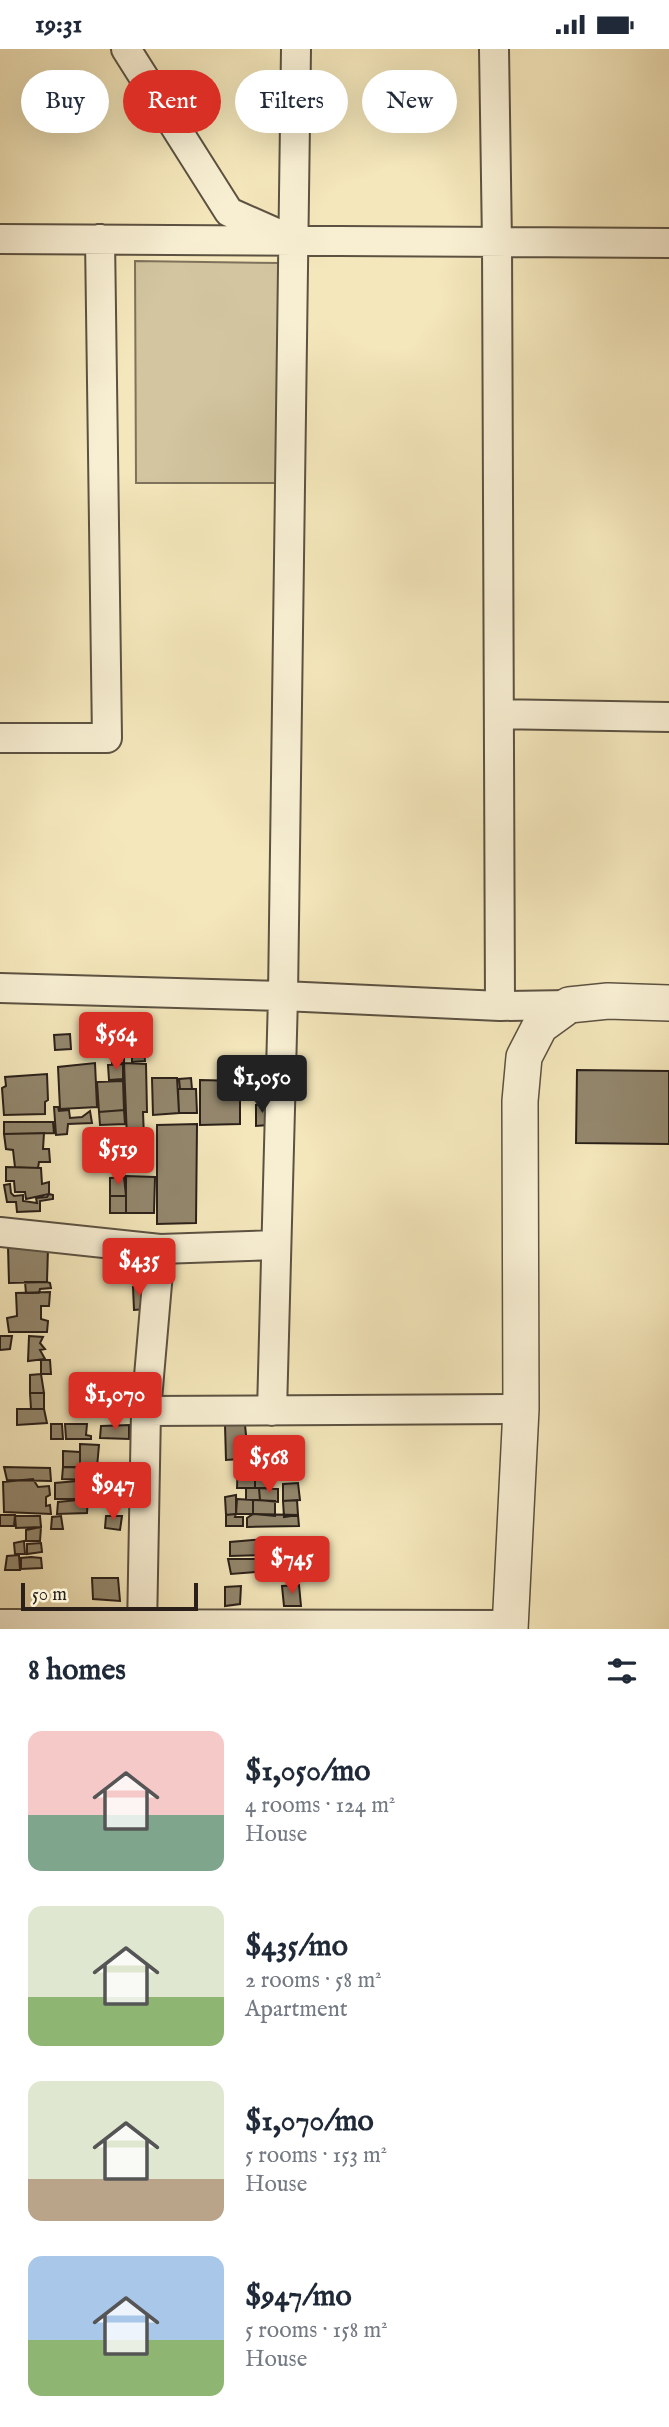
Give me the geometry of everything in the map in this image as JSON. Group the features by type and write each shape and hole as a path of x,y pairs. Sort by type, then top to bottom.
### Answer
{"street":[{"path":"126,49 229,212 293,240"},
{"path":"272,1411 283,996 296,49"},
{"path":"494,49 498,243 500,1006"},
{"path":"0,239 669,243"},
{"path":"0,738 107,738 100,239"},
{"path":"499,714 669,717"},
{"path":"0,988 283,996 500,1006 669,1003"},
{"path":"0,1624 142,1627 510,1627 521,1409 520,1101 524,1057 540,1026 569,1005"},
{"path":"0,1233 160,1249 276,1245"},
{"path":"142,1627 146,1411 160,1249"},
{"path":"146,1411 521,1409"}],"shaded area":[{"path":"135,261 281,263 279,483 136,483"}],"building":[{"path":"70,1034 71,1049 55,1050 54,1035"},
{"path":"111,1037 123,1037 123,1049 111,1050"},
{"path":"144,1048 145,1061 132,1062 132,1049"},
{"path":"111,1051 124,1051 124,1063 112,1063"},
{"path":"95,1063 97,1107 60,1109 58,1067"},
{"path":"124,1063 146,1064 147,1112 143,1112 144,1137 127,1138"},
{"path":"123,1064 123,1079 109,1080 108,1065"},
{"path":"577,1070 669,1071 669,1144 576,1143"},
{"path":"47,1074 48,1100 45,1102 45,1114 4,1115 2,1088 6,1086 5,1077"},
{"path":"152,1078 177,1078 179,1113 153,1115"},
{"path":"191,1078 192,1089 180,1089 179,1079"},
{"path":"200,1080 240,1081 240,1124 200,1125"},
{"path":"123,1081 124,1110 99,1112 97,1082"},
{"path":"178,1089 196,1089 197,1113 179,1113"},
{"path":"268,1104 268,1125 256,1126 256,1105"},
{"path":"54,1107 58,1107 59,1111 69,1110 70,1118 82,1117 90,1111 92,1123 68,1124 67,1134 56,1135"},
{"path":"124,1110 125,1124 100,1125 99,1112"},
{"path":"4,1122 53,1122 54,1133 4,1134"},
{"path":"197,1124 196,1223 157,1224 157,1125"},
{"path":"44,1133 43,1149 49,1149 50,1162 39,1162 38,1168 15,1167 13,1150 6,1149 4,1134"},
{"path":"127,1151 127,1169 114,1170 113,1152"},
{"path":"6,1167 41,1168 42,1184 49,1182 49,1194 26,1199 25,1192 15,1192 14,1181 6,1181"},
{"path":"126,1176 155,1177 154,1213 126,1213"},
{"path":"124,1177 126,1196 110,1196 110,1178"},
{"path":"10,1184 11,1193 14,1196 23,1195 23,1201 37,1203 36,1198 47,1197 49,1194 53,1195 53,1199 40,1201 40,1211 17,1212 16,1202 7,1202 4,1185"},
{"path":"110,1196 126,1196 126,1213 110,1213"},
{"path":"8,1247 48,1248 47,1282 9,1283"},
{"path":"25,1282 47,1282 51,1288 40,1289 39,1293 26,1293"},
{"path":"133,1287 145,1287 146,1309 134,1310"},
{"path":"50,1292 49,1306 41,1306 41,1319 48,1321 47,1332 9,1332 7,1318 17,1316 16,1293"},
{"path":"0,1336 12,1336 10,1349 0,1350"},
{"path":"29,1336 43,1337 40,1343 45,1349 40,1350 45,1359 28,1361"},
{"path":"41,1360 50,1360 51,1374 41,1374"},
{"path":"41,1374 44,1393 30,1393 30,1375"},
{"path":"30,1393 44,1393 44,1409 31,1409"},
{"path":"17,1409 44,1409 47,1423 17,1425"},
{"path":"51,1424 62,1424 63,1439 51,1439"},
{"path":"65,1424 87,1424 86,1435 91,1436 91,1439 66,1439"},
{"path":"129,1425 129,1439 100,1438 101,1426"},
{"path":"225,1425 245,1425 247,1445 239,1446 240,1459 226,1460"},
{"path":"80,1444 99,1445 97,1467 80,1467"},
{"path":"244,1445 267,1446 267,1460 240,1459"},
{"path":"63,1451 80,1452 80,1467 63,1467"},
{"path":"238,1459 255,1459 255,1488 237,1488"},
{"path":"255,1459 270,1461 269,1488 255,1488"},
{"path":"4,1467 50,1468 51,1481 7,1480"},
{"path":"63,1467 93,1468 93,1480 62,1479"},
{"path":"33,1479 38,1487 49,1486 50,1495 46,1497 46,1506 50,1505 51,1514 4,1512 3,1482"},
{"path":"88,1480 88,1499 55,1499 55,1483"},
{"path":"298,1483 300,1500 283,1501 283,1484"},
{"path":"246,1488 259,1488 260,1500 246,1500"},
{"path":"259,1488 278,1489 278,1502 260,1500"},
{"path":"236,1495 236,1514 226,1515 225,1497"},
{"path":"88,1499 87,1513 57,1514 58,1502"},
{"path":"237,1499 253,1500 253,1514 236,1514"},
{"path":"253,1500 275,1501 275,1516 253,1514"},
{"path":"297,1500 298,1515 284,1517 283,1501"},
{"path":"236,1514 235,1517 243,1517 243,1526 226,1526 226,1515"},
{"path":"253,1514 298,1515 299,1526 247,1527 247,1518"},
{"path":"0,1515 15,1515 14,1526 0,1526"},
{"path":"15,1516 40,1516 41,1527 16,1528"},
{"path":"61,1516 63,1529 51,1529 52,1517"},
{"path":"106,1516 122,1516 120,1530 105,1528"},
{"path":"41,1527 40,1541 26,1541 26,1530"},
{"path":"264,1539 262,1555 230,1556 230,1542"},
{"path":"24,1541 25,1554 15,1554 14,1543"},
{"path":"41,1543 42,1552 27,1554 27,1544"},
{"path":"19,1555 20,1570 5,1570 7,1556"},
{"path":"21,1558 41,1558 42,1568 21,1569"},
{"path":"228,1559 269,1559 268,1571 231,1574"},
{"path":"92,1578 118,1578 120,1601 93,1599"},
{"path":"299,1585 301,1606 284,1606 282,1586"},
{"path":"241,1586 240,1604 225,1606 225,1587"}]}
